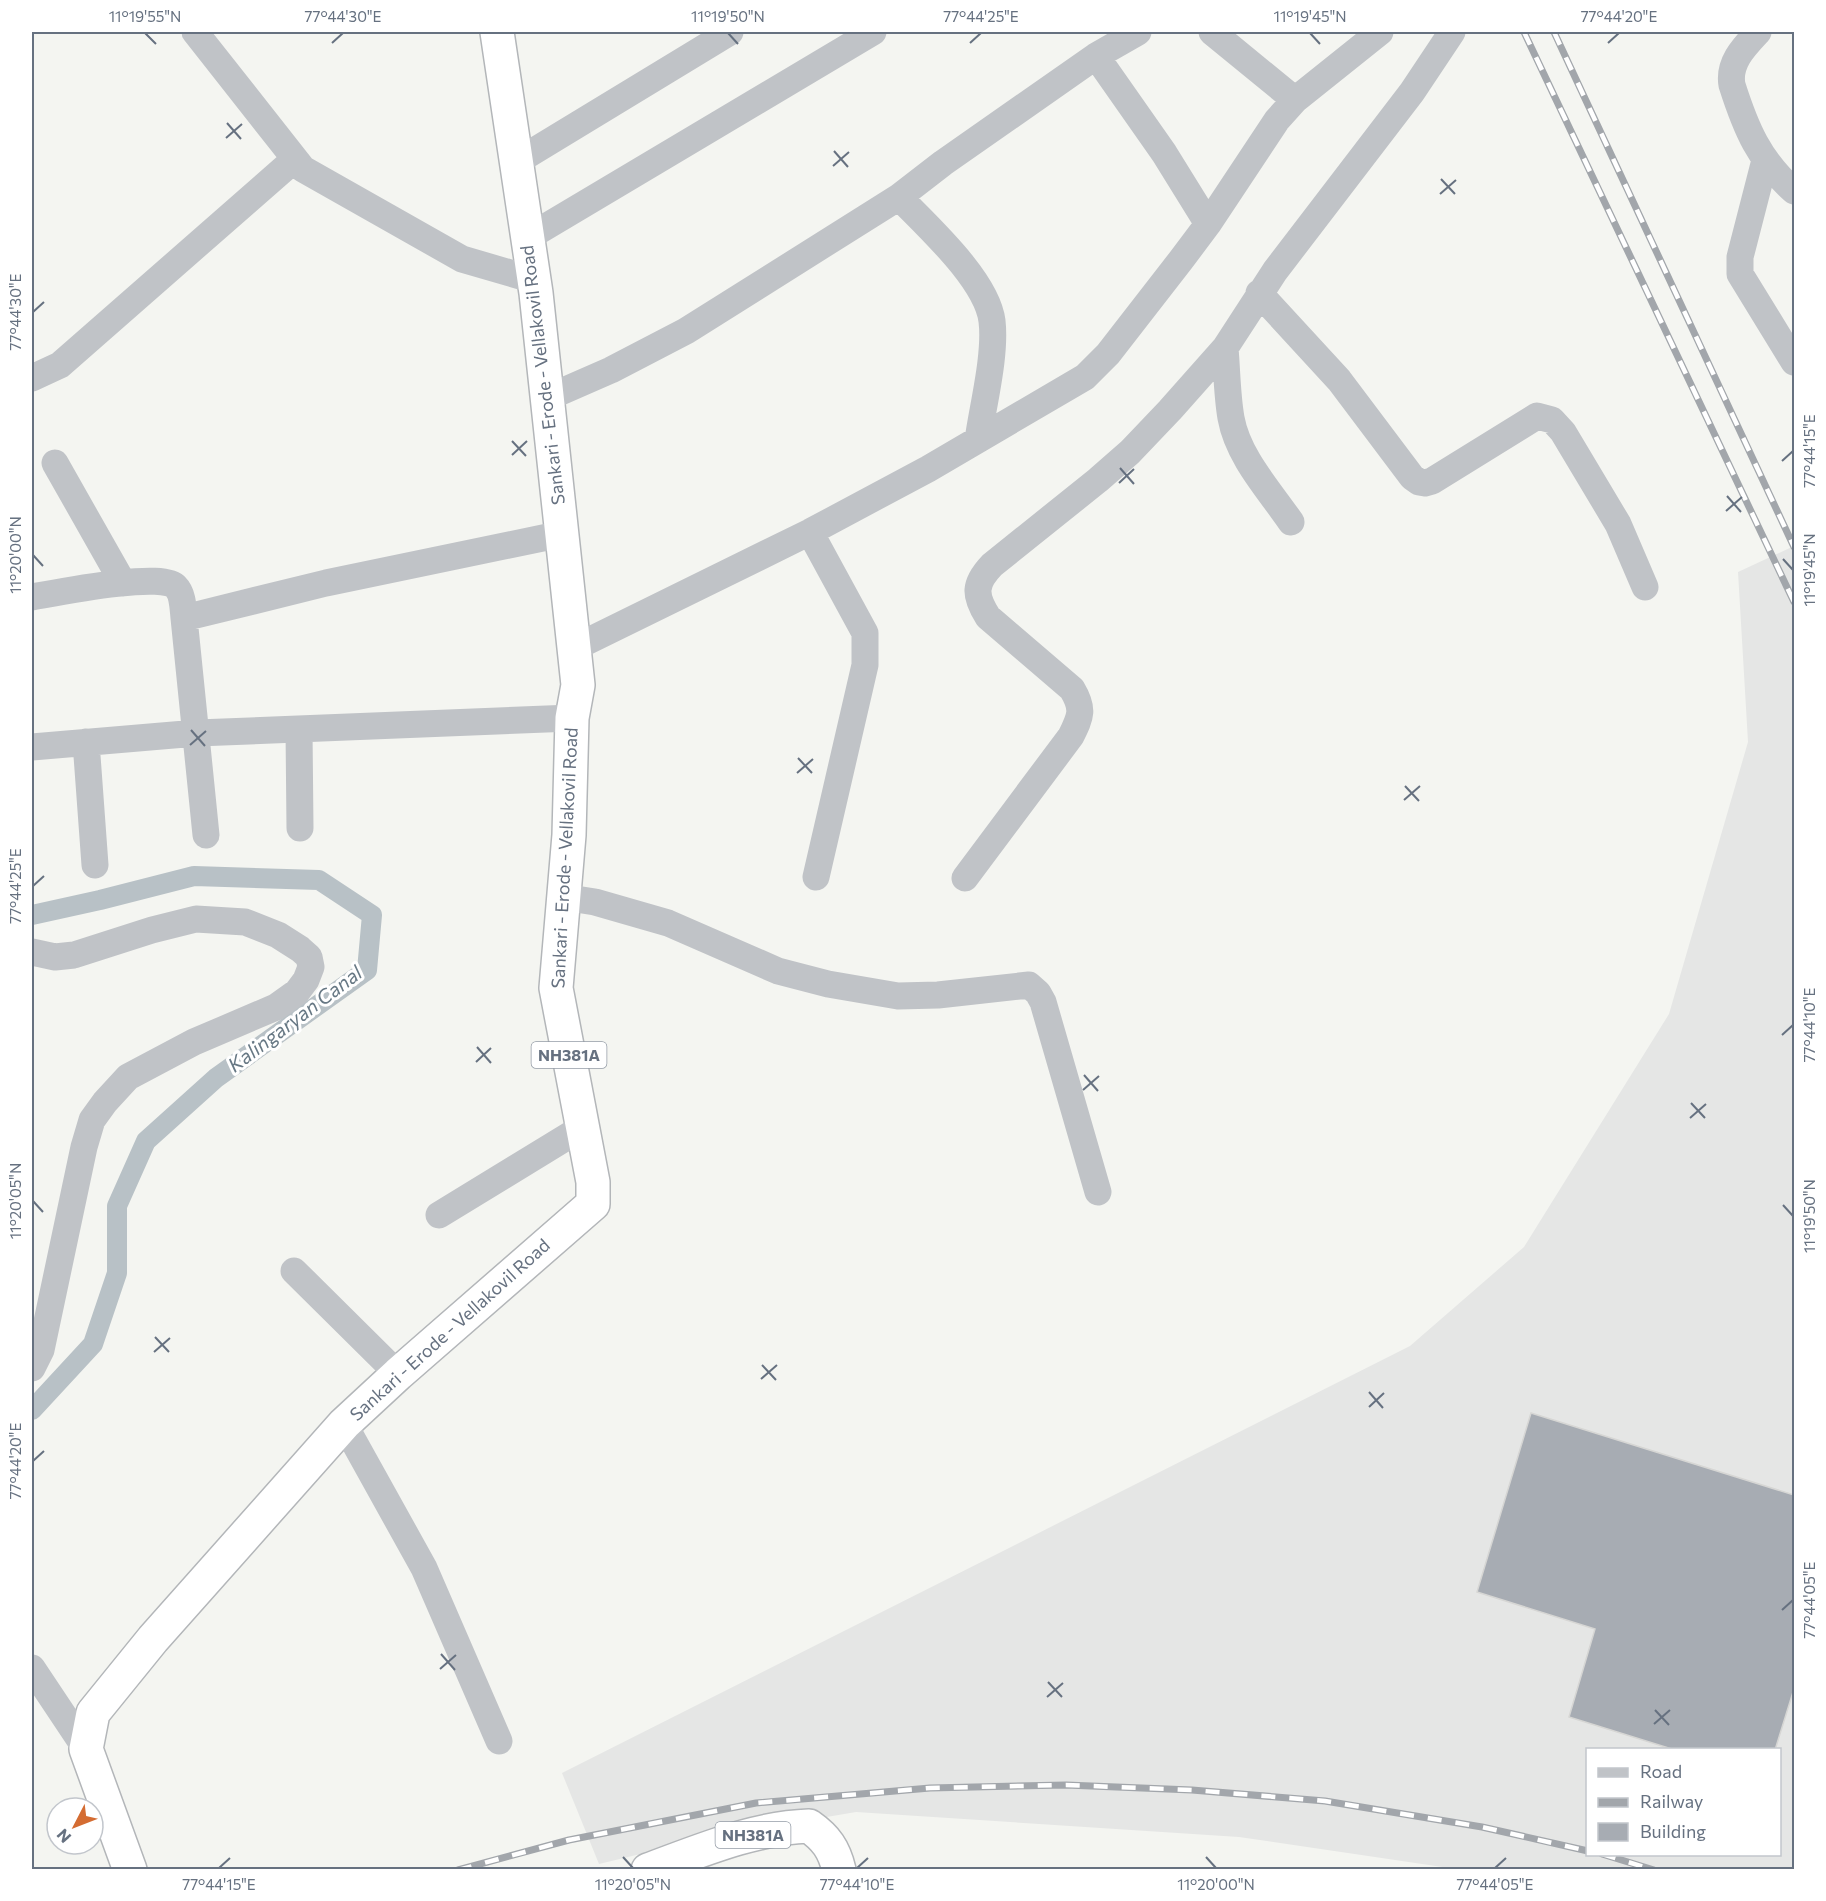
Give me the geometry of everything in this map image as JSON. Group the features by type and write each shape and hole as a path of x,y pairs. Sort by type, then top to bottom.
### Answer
{"highway":[{"name":"Sankari - Erode - Vellakovil Road","path":"86,1749 93,1713 153,1639 344,1424 592,1204 593,1182 556,988 569,835 572,718 578,685 534,280 497,32"},
{"path":"86,1749 130,1869"},
{"name":"NH381A","path":"648,1869 715,1845 768,1831 809,1826 823,1836 832,1847 839,1869"}],"street":[{"path":"195,32 303,169 462,259 534,280"},
{"path":"516,162 730,32"},
{"path":"527,238 873,32"},
{"path":"547,398 611,370 686,331 899,197 943,163 1096,56 1137,32"},
{"path":"1212,32 1295,100"},
{"path":"574,648 810,532 928,469 1085,378 1108,354 1208,224 1277,120 1295,100 1380,32"},
{"path":"965,878 1071,736 1080,717 1081,708 1072,689 988,617 977,594 979,582 992,565 1130,452 1225,348 1259,293 1412,92 1452,32"},
{"path":"1758,32 1739,55 1731,78 1741,115 1751,138 1765,160 1794,191"},
{"path":"1096,56 1164,153 1208,224"},
{"path":"32,378 60,365 295,159"},
{"path":"1765,160 1740,257 1740,274 1794,362"},
{"path":"899,197 963,266 987,304 992,320 992,341 978,440"},
{"path":"1259,293 1339,380 1405,469 1419,482 1432,481 1538,416 1552,420 1563,432 1618,524 1645,587"},
{"path":"1225,348 1231,418 1236,435 1243,452 1292,522"},
{"path":"55,463 123,583"},
{"path":"810,532 858,618 865,633 866,646 865,665 816,877"},
{"path":"184,618 326,584 562,534"},
{"path":"32,597 123,583 162,580 170,582 180,592 197,733 206,835"},
{"path":"32,747 197,733 572,718"},
{"path":"299,729 300,828"},
{"path":"86,742 95,865"},
{"path":"563,897 596,902 668,923 778,971 828,984 898,996 938,995 1029,985 1038,993 1043,1002 1098,1192"},
{"path":"32,952 55,957 74,955 152,930 196,919 216,920 244,922 278,935 305,953 309,957 311,967 306,980 297,992 276,1007 194,1042 128,1077 92,1120 84,1147 41,1350 32,1368"},
{"path":"439,1215 583,1127"},
{"path":"294,1271 398,1374"},
{"path":"344,1424 424,1569 499,1741"},
{"path":"34,1678 86,1749"}],"shaded area":[{"path":"1794,546 1794,1869 1456,1869 1239,1837 856,1812 715,1836 599,1864 562,1773 1410,1346 1524,1247 1669,1014 1748,742 1738,572"}],"building":[{"path":"1531,1413 1794,1495 1794,1692 1776,1748 1669,1748 1569,1717 1595,1629 1477,1592"}],"waterway":[{"name":"Kalingaryan Canal","path":"32,915 194,876 319,880 372,915 367,970 216,1078 146,1141 117,1206 117,1273 93,1344 32,1410"}],"railway":[{"path":"1524,32 1794,602"},
{"path":"1554,32 1794,547"},
{"path":"458,1870 569,1840 756,1803 930,1788 1066,1785 1192,1790 1325,1801 1482,1827 1586,1851"},
{"path":"1608,1856 1654,1870"}]}
